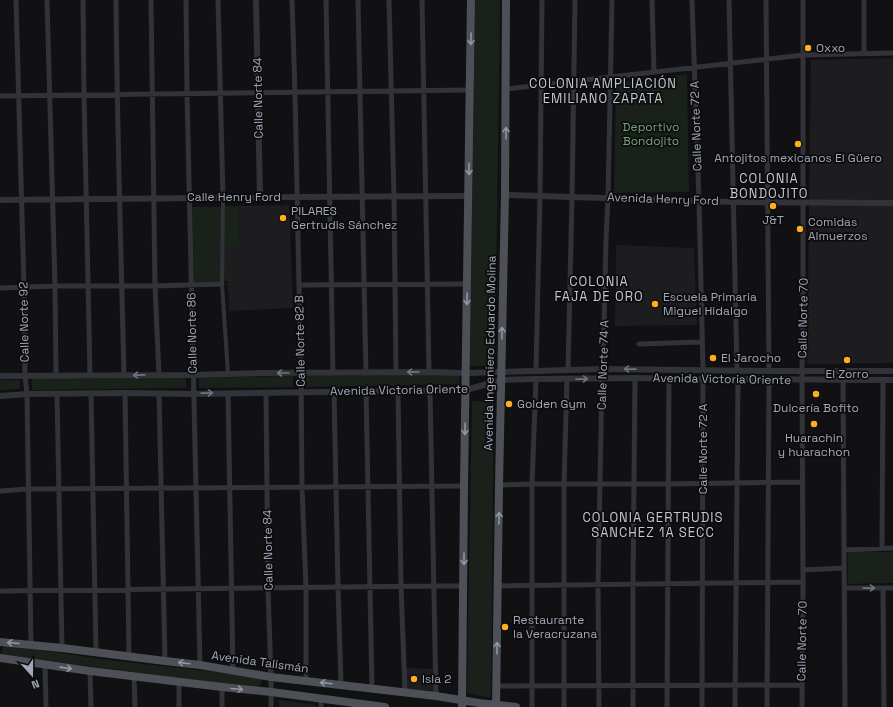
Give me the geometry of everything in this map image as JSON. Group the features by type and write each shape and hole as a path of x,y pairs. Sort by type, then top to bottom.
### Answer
{"main road":[{"name":"Avenida Ingeniero Eduardo Molina","path":"462,704 471,0"},
{"name":"Avenida Ingeniero Eduardo Molina","path":"496,706 505,195 506,0"},
{"name":"Avenida Talismán","path":"0,642 129,656 200,665 271,677 436,696 462,704 516,707"},
{"path":"0,658 90,671 271,692 321,703 385,707"}],"street":[{"name":"Calle Norte 92","path":"16,0 25,376 27,394 31,645"},
{"path":"47,0 56,376"},
{"path":"83,0 90,375"},
{"path":"116,0 124,376"},
{"path":"151,0 155,286 159,375"},
{"name":"Calle Norte 86","path":"186,0 193,394 200,665"},
{"path":"218,0 223,197 222,284 228,374"},
{"name":"Calle Norte 84","path":"256,0 260,197"},
{"name":"Calle Norte 82 B","path":"292,0 302,373 302,488 306,587 306,681"},
{"path":"326,0 332,373"},
{"path":"358,0 366,373"},
{"path":"389,0 394,196 396,372"},
{"path":"422,0 429,372"},
{"path":"536,370 542,0"},
{"path":"568,370 574,81 574,0"},
{"name":"Calle Norte 74 A","path":"599,707 598,585 612,0"},
{"path":"652,0 654,72"},
{"name":"Calle Norte 72 A","path":"692,0 703,370 702,707"},
{"path":"729,0 737,370"},
{"path":"766,0 769,371"},
{"name":"Calle Norte 70","path":"802,707 803,0"},
{"path":"864,0 864,54"},
{"path":"506,89 803,54 893,53"},
{"path":"0,96 49,94 84,95 470,90"},
{"name":"Avenida Henry Ford","path":"505,195 733,202 893,203"},
{"name":"Calle Henry Ford","path":"0,200 469,196"},
{"path":"0,288 222,284"},
{"path":"299,285 467,284"},
{"path":"639,344 702,342"},
{"name":"Avenida Victoria Oriente","path":"0,376 124,376 396,372 466,373 603,369 893,371"},
{"name":"Avenida Victoria Oriente","path":"0,396 91,393 193,394 466,390 501,380 602,378 893,380"},
{"path":"633,707 635,378"},
{"path":"564,707 564,484 567,379"},
{"path":"667,707 669,379"},
{"path":"735,707 738,379"},
{"path":"767,707 769,583 769,379"},
{"path":"843,379 845,707"},
{"path":"532,707 532,484 536,380"},
{"path":"882,548 883,380"},
{"path":"366,391 372,689"},
{"path":"398,391 405,693"},
{"path":"430,391 436,696"},
{"name":"Calle Norte 84","path":"266,392 271,707"},
{"path":"334,392 341,685"},
{"path":"91,393 96,652"},
{"path":"125,393 129,656"},
{"path":"159,393 164,661"},
{"path":"228,393 233,671"},
{"path":"57,394 62,648"},
{"path":"499,485 803,482"},
{"path":"0,490 464,486"},
{"path":"844,550 893,548"},
{"path":"803,570 844,568"},
{"path":"498,586 803,582"},
{"path":"0,591 163,588 463,586"},
{"path":"844,588 893,588"},
{"path":"883,588 884,707"},
{"path":"45,665 46,707"},
{"path":"90,671 91,707"},
{"path":"134,676 135,707"},
{"path":"179,682 179,707"},
{"path":"496,686 802,685"},
{"path":"222,687 222,707"}],"shaded area":[{"path":"893,58 893,363 807,364 811,60"},
{"path":"289,205 293,308 229,311 226,249 240,249 239,206"},
{"name":"Escuela Primaria Miguel Hidalgo","path":"616,245 694,248 697,325 615,326"},
{"path":"406,668 435,669 435,691 406,689"},
{"path":"279,700 316,705 316,707 279,707"}],"green space":[{"path":"475,0 500,0 495,366 470,366"},
{"name":"Deportivo Bondojito","path":"687,74 689,192 614,193 616,83"},
{"path":"239,206 240,249 226,249 228,281 194,282 192,207"},
{"path":"459,374 460,384 306,387 306,376"},
{"path":"293,376 293,387 199,388 199,378"},
{"path":"186,378 186,388 32,390 32,379"},
{"path":"0,380 20,380 20,389 0,390"},
{"path":"472,401 494,401 491,698 467,693"},
{"path":"848,552 893,552 893,583 848,584"},
{"path":"5,646 100,659 250,676 259,678 261,680 261,684 255,688 8,656 3,655 2,653 2,649"}],"place":[{"name":"Oxxo","path":"808,48"},
{"name":"Antojitos mexicanos El Güero","path":"798,144"},
{"name":"J&T","path":"773,206"},
{"name":"PILARES Gertrudis Sánchez","path":"283,218"},
{"name":"Comidas Almuerzos","path":"800,229"},
{"name":"Escuela Primaria Miguel Hidalgo","path":"655,304"},
{"name":"El Jarocho","path":"713,358"},
{"name":"El Zorro","path":"847,360"},
{"name":"Dulcería Bofito","path":"816,394"},
{"name":"Golden Gym","path":"509,404"},
{"name":"Huarachin y huarachon","path":"814,424"},
{"name":"Restaurante la Veracruzana","path":"505,627"},
{"name":"Isla 2","path":"414,679"}],"district":[{"name":"COLONIA AMPLIACIÓN EMILIANO ZAPATA","path":"603,90"},
{"name":"COLONIA BONDOJITO","path":"769,186"},
{"name":"COLONIA FAJA DE ORO","path":"599,288"},
{"name":"COLONIA GERTRUDIS SANCHEZ 1A SECC","path":"653,524"}]}
